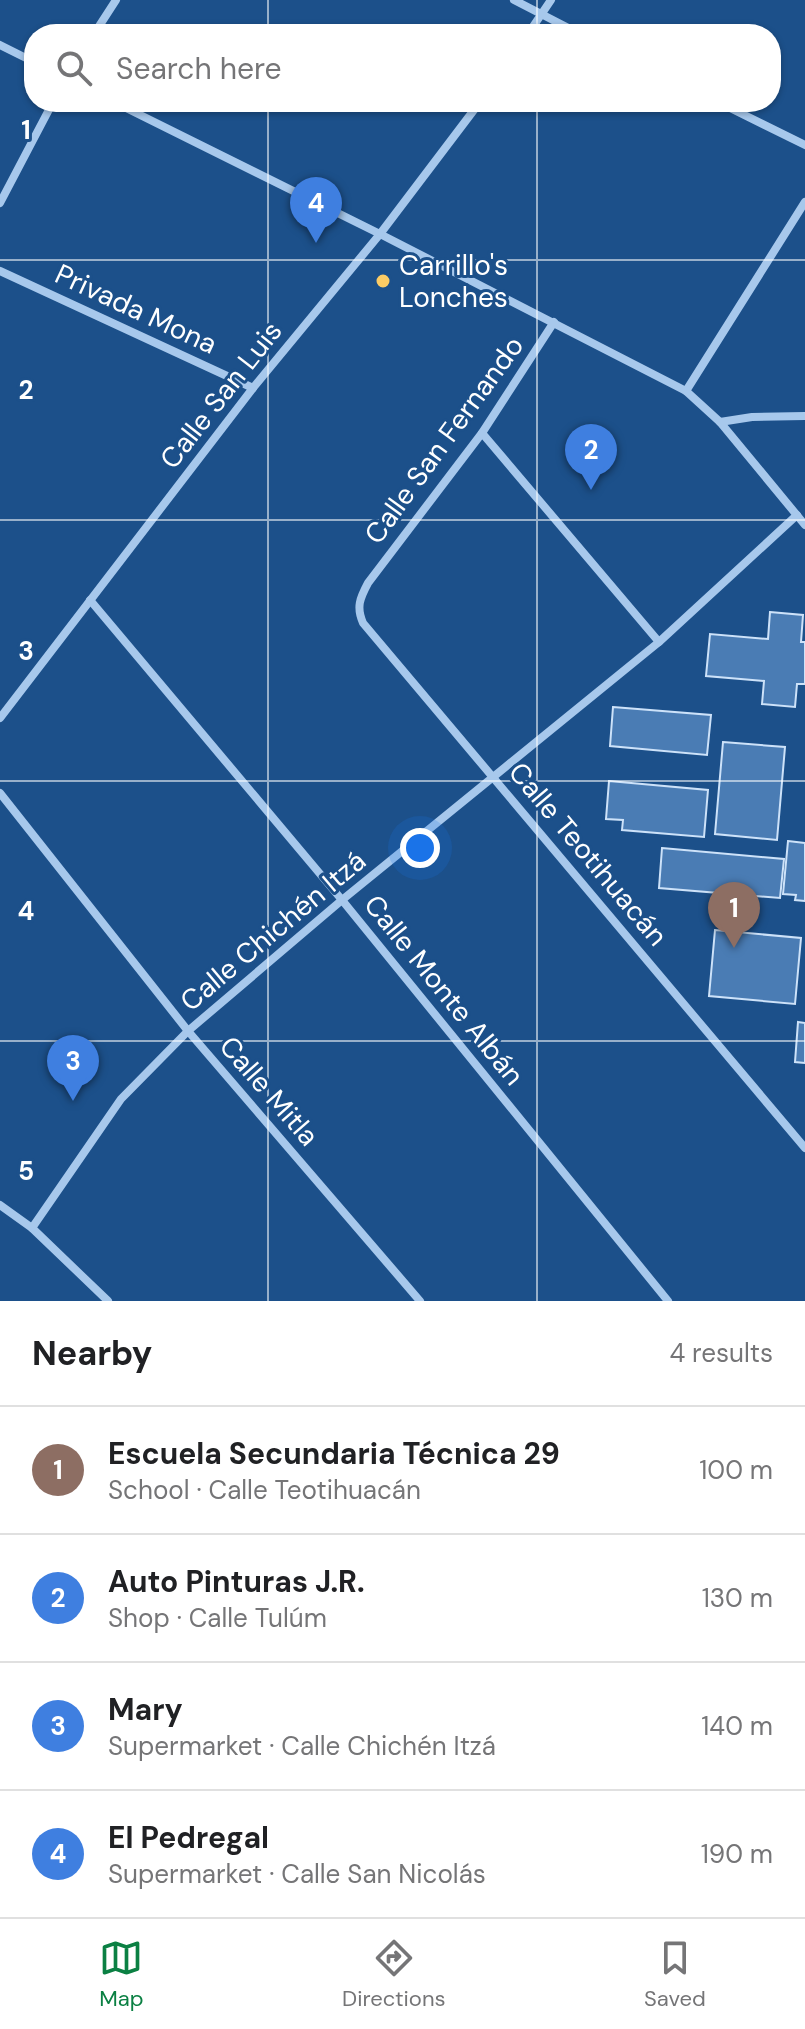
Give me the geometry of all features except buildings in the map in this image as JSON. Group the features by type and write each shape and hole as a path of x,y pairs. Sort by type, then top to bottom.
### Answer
{"street":[{"path":"100,24 116,0"},
{"path":"514,0 559,24"},
{"path":"535,24 551,0"},
{"path":"0,45 24,57"},
{"path":"0,203 48,112"},
{"path":"134,112 686,391 720,422 805,525"},
{"name":"Calle San Luis","path":"0,718 253,388 380,234 472,112"},
{"path":"738,112 805,145"},
{"path":"686,391 805,202"},
{"name":"Privada Mona","path":"0,271 253,388"},
{"name":"Calle San Fernando","path":"368,583 482,433 554,322"},
{"path":"720,422 752,417 805,416"},
{"path":"482,433 659,642"},
{"name":"Calle Chichén Itzá","path":"32,1228 121,1099 188,1031 342,900 659,642 797,515"},
{"name":"Calle Teotihuacán","path":"368,583 358,601 363,623 805,1148"},
{"name":"Calle Monte Albán","path":"90,600 342,900 668,1301"},
{"name":"Calle Mitla","path":"0,793 188,1031 420,1301"},
{"path":"0,1205 32,1228 108,1301"}],"place":[{"name":"El Pedregal","path":"316,243"},
{"name":"Carrillo's Lonches","path":"383,281"},
{"name":"Auto Pinturas J.R.","path":"591,490"},
{"name":"Escuela Secundaria Técnica 29","path":"734,948"},
{"name":"Mary","path":"73,1101"}]}
